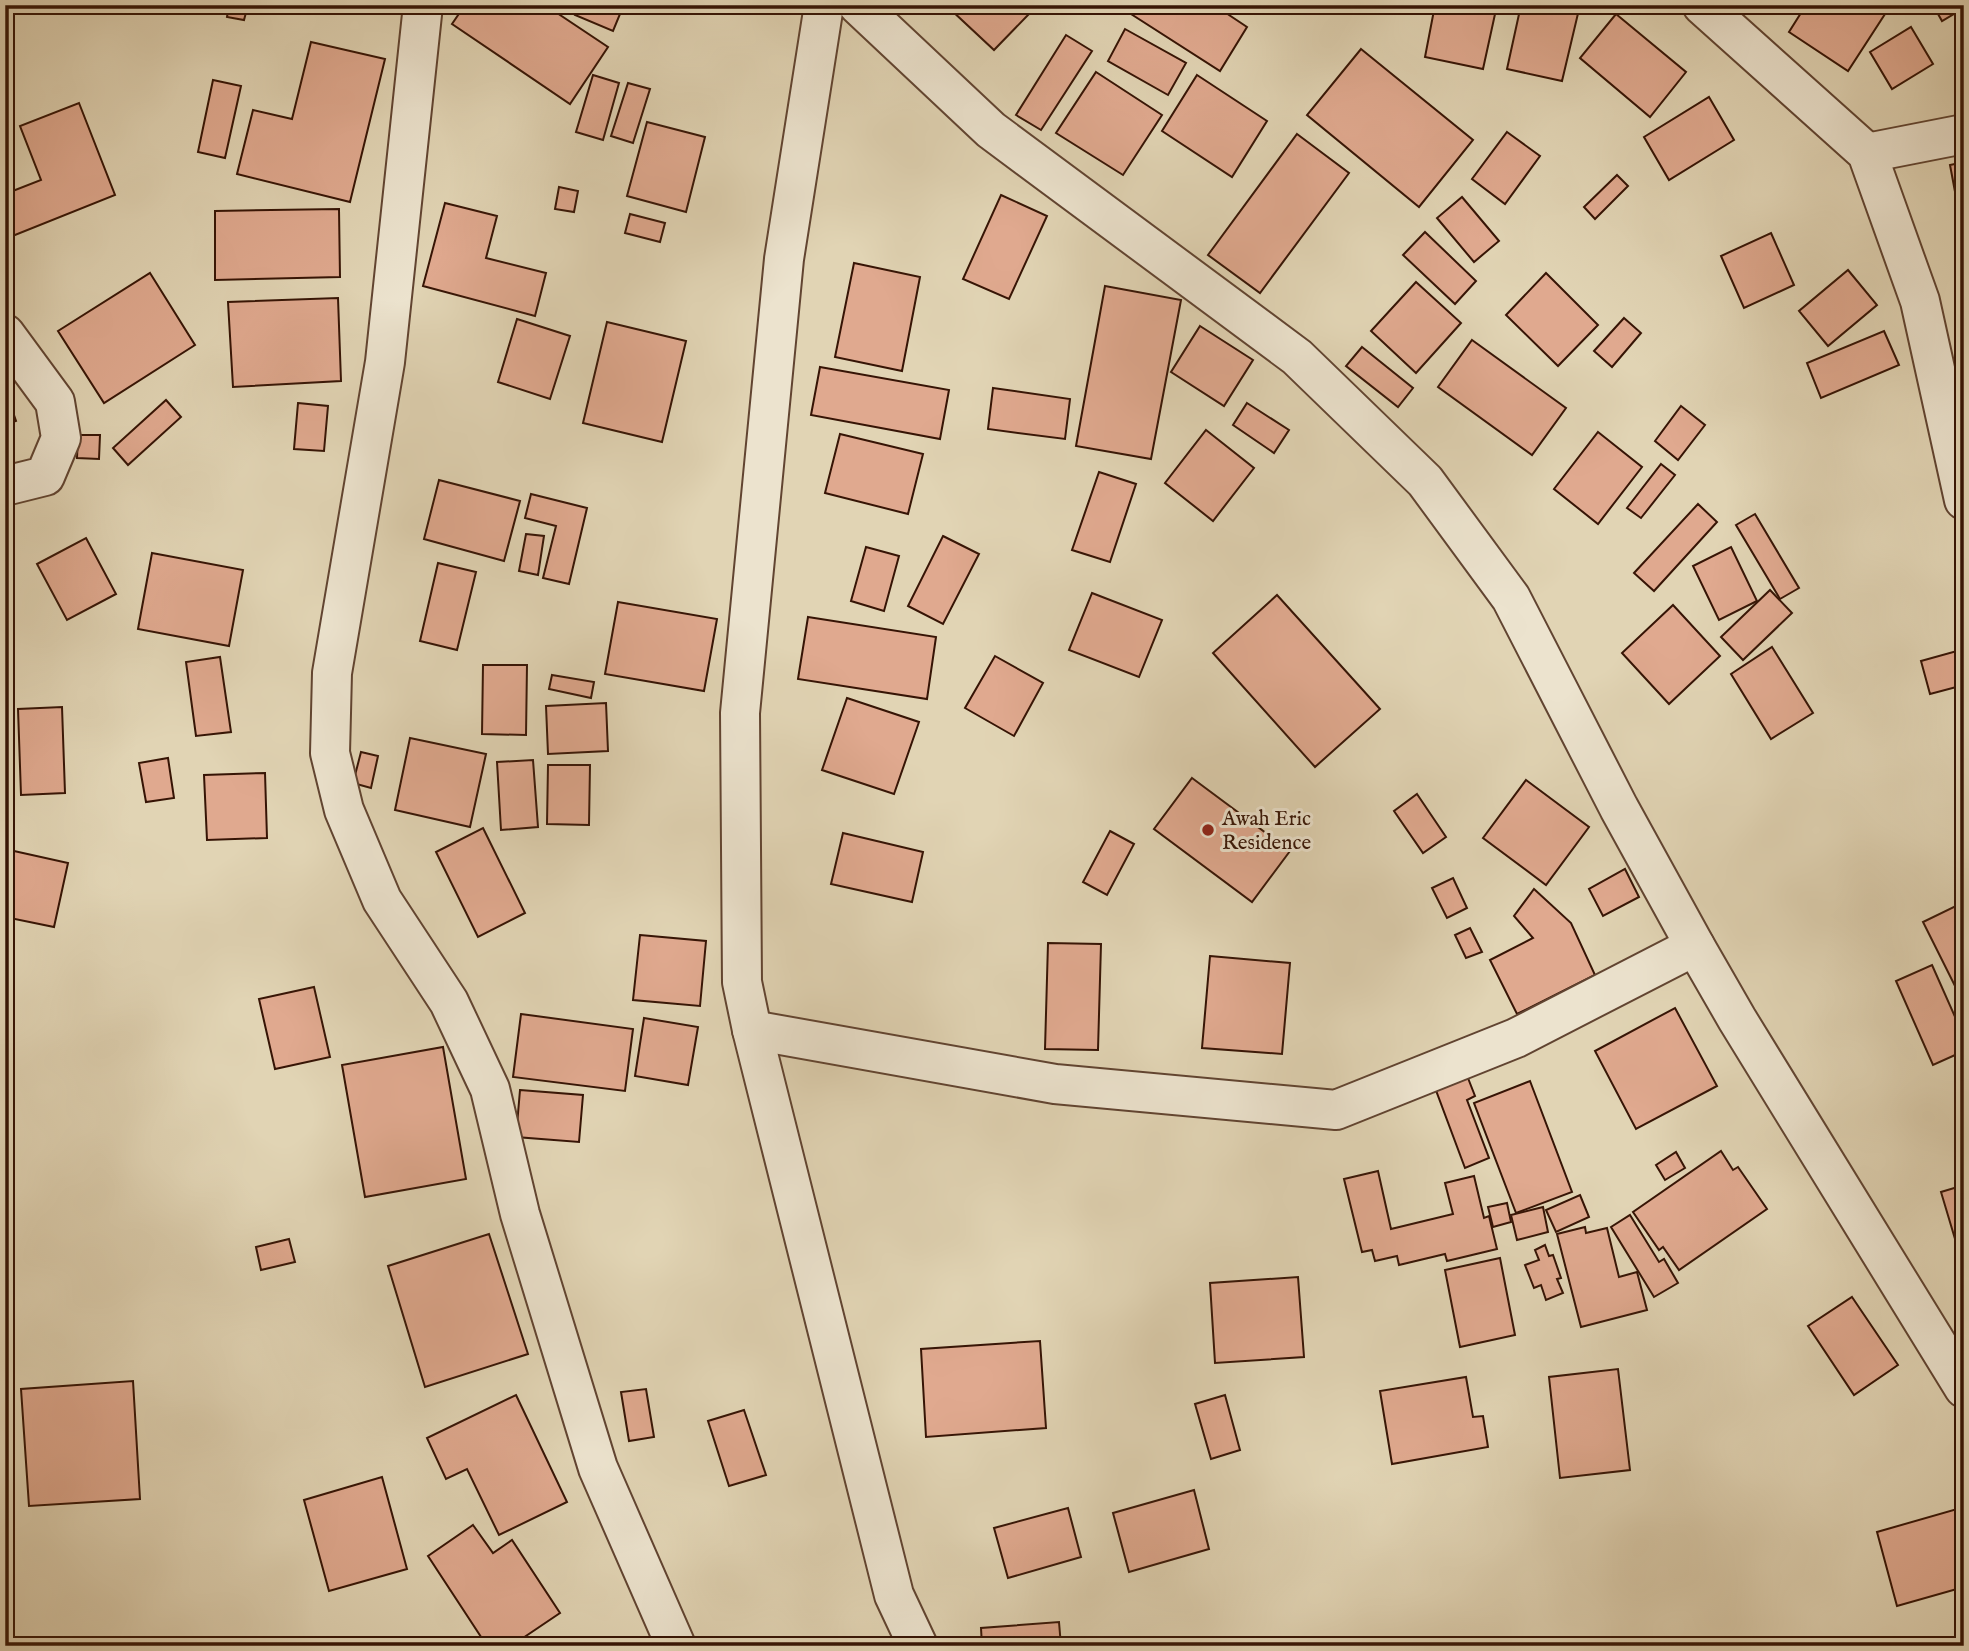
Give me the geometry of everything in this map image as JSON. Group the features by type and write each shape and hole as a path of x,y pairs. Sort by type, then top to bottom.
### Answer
{"street":[{"path":"423,5 385,362 332,673 330,753 344,810 382,900 449,1002 491,1089 520,1214 598,1468 676,1646"},
{"path":"824,5 783,259 740,713 742,982 894,1595 918,1646"},
{"path":"858,5 992,130 1297,357 1424,481 1511,598 1619,808 1695,946 1964,1388"},
{"path":"1702,5 1867,153 1920,301 1964,500"},
{"path":"1867,153 1964,134"},
{"path":"5,334 55,402 61,438 45,476 5,486"},
{"path":"752,1030 1055,1084 1336,1110 1516,1038 1695,946"}],"building":[{"path":"229,5 248,5 244,20 227,17"},
{"path":"465,5 545,5 608,47 570,104 452,24"},
{"path":"579,5 600,5 620,14 613,31 575,15"},
{"path":"951,5 1018,5 1028,15 994,50 949,8"},
{"path":"1137,5 1214,5 1247,27 1220,71 1131,14"},
{"path":"1435,5 1497,5 1483,69 1425,57"},
{"path":"1521,5 1580,5 1562,81 1507,69"},
{"path":"1806,5 1871,5 1885,14 1848,71 1789,32"},
{"path":"1933,5 1964,5 1964,8 1942,21"},
{"path":"1616,14 1686,72 1650,117 1580,58"},
{"path":"1911,27 1933,64 1892,89 1870,52"},
{"path":"1125,29 1186,63 1168,95 1108,61"},
{"path":"1066,35 1092,51 1041,130 1016,115"},
{"path":"311,42 385,59 350,202 237,174 253,110 292,119"},
{"path":"1361,49 1473,140 1419,207 1307,115"},
{"path":"1096,72 1162,115 1123,175 1056,133"},
{"path":"593,75 619,83 603,140 576,132"},
{"path":"1197,75 1267,121 1232,177 1162,131"},
{"path":"213,80 241,86 225,158 198,152"},
{"path":"628,83 650,89 633,143 611,136"},
{"path":"1709,97 1734,140 1669,180 1644,137"},
{"path":"79,103 115,195 5,239 5,194 41,180 20,126"},
{"path":"647,122 705,137 686,212 627,196"},
{"path":"1507,132 1540,156 1505,204 1472,179"},
{"path":"1297,134 1349,173 1260,293 1208,255"},
{"path":"1964,162 1964,229 1962,229 1950,165"},
{"path":"1617,175 1628,186 1595,219 1584,207"},
{"path":"559,187 578,191 574,212 555,209"},
{"path":"1001,195 1047,216 1009,299 963,279"},
{"path":"1462,197 1499,241 1474,262 1437,218"},
{"path":"445,203 497,216 486,258 546,273 535,316 423,286"},
{"path":"339,209 340,277 215,280 215,211"},
{"path":"630,214 665,223 660,242 625,233"},
{"path":"1425,232 1476,281 1455,304 1403,255"},
{"path":"1771,233 1794,285 1744,308 1721,256"},
{"path":"854,263 920,277 902,371 835,357"},
{"path":"1848,270 1877,305 1828,346 1799,311"},
{"path":"150,273 195,345 104,403 58,331"},
{"path":"1546,273 1598,325 1558,366 1506,315"},
{"path":"1416,282 1461,323 1416,373 1371,331"},
{"path":"1105,286 1181,300 1151,459 1076,446"},
{"path":"338,298 341,381 233,387 228,302"},
{"path":"1624,318 1641,333 1612,367 1594,351"},
{"path":"517,319 570,336 550,399 498,382"},
{"path":"607,322 686,341 662,442 583,423"},
{"path":"1200,326 1253,360 1224,406 1171,372"},
{"path":"1884,331 1899,365 1821,398 1807,363"},
{"path":"1472,340 1566,408 1532,455 1438,387"},
{"path":"1362,347 1413,388 1398,407 1346,366"},
{"path":"820,367 949,390 940,439 811,415"},
{"path":"993,388 1070,399 1065,439 988,429"},
{"path":"5,389 16,421 5,425"},
{"path":"166,400 181,417 128,465 113,448"},
{"path":"298,403 328,406 324,451 294,449"},
{"path":"1247,403 1289,430 1274,453 1233,425"},
{"path":"1681,406 1705,425 1678,460 1655,441"},
{"path":"1206,430 1254,468 1213,521 1165,483"},
{"path":"1598,432 1642,467 1598,524 1554,489"},
{"path":"840,434 923,454 908,514 825,493"},
{"path":"78,435 100,435 99,459 77,458"},
{"path":"1661,464 1675,475 1641,518 1627,508"},
{"path":"1099,472 1136,484 1110,562 1072,550"},
{"path":"439,480 520,501 504,561 424,539"},
{"path":"531,494 587,508 569,584 543,578 556,526 525,518"},
{"path":"1698,504 1717,522 1654,591 1634,573"},
{"path":"1755,514 1799,588 1780,599 1736,525"},
{"path":"526,534 544,536 538,575 519,571"},
{"path":"943,536 979,554 943,624 908,606"},
{"path":"86,538 116,594 67,620 37,564"},
{"path":"866,547 899,556 884,611 851,601"},
{"path":"1731,547 1757,601 1719,620 1693,566"},
{"path":"152,553 243,570 229,646 138,629"},
{"path":"438,563 476,572 457,650 420,641"},
{"path":"1770,590 1792,613 1743,660 1721,637"},
{"path":"1092,593 1162,620 1139,677 1069,650"},
{"path":"1277,595 1380,709 1315,767 1213,653"},
{"path":"618,602 717,619 704,691 605,674"},
{"path":"1673,605 1720,656 1669,704 1622,653"},
{"path":"808,617 936,637 927,699 798,679"},
{"path":"1772,647 1813,713 1771,739 1731,674"},
{"path":"1964,649 1964,685 1930,694 1921,661"},
{"path":"995,656 1043,683 1014,736 965,708"},
{"path":"220,657 231,732 196,736 186,662"},
{"path":"483,665 527,665 526,735 482,734"},
{"path":"552,675 594,682 591,698 549,689"},
{"path":"847,698 919,722 894,794 822,770"},
{"path":"606,703 608,751 548,754 546,706"},
{"path":"62,707 65,793 21,795 18,709"},
{"path":"410,738 486,754 470,827 395,810"},
{"path":"361,752 378,756 371,788 353,783"},
{"path":"168,758 174,798 146,802 139,763"},
{"path":"533,760 538,827 501,830 497,762"},
{"path":"548,765 590,765 589,825 547,824"},
{"path":"265,773 267,838 207,840 204,775"},
{"path":"1192,778 1290,851 1252,902 1154,829"},
{"path":"1526,780 1589,827 1546,885 1483,838"},
{"path":"1417,794 1446,837 1423,853 1394,811"},
{"path":"483,828 525,913 478,937 436,852"},
{"path":"1110,831 1134,844 1107,895 1083,882"},
{"path":"843,833 923,852 912,902 831,884"},
{"path":"5,849 68,863 54,927 5,917"},
{"path":"1625,869 1639,897 1603,916 1589,889"},
{"path":"1453,878 1467,908 1447,918 1432,888"},
{"path":"1534,889 1571,923 1595,975 1517,1014 1490,960 1533,938 1514,916"},
{"path":"1964,902 1964,987 1957,990 1923,922"},
{"path":"1470,928 1482,952 1466,958 1455,935"},
{"path":"640,935 706,941 700,1006 633,1000"},
{"path":"1048,943 1101,944 1098,1050 1045,1049"},
{"path":"1210,956 1290,963 1282,1054 1202,1048"},
{"path":"1932,965 1964,1037 1964,1051 1933,1065 1896,981"},
{"path":"314,987 330,1057 275,1069 259,999"},
{"path":"1675,1008 1717,1086 1636,1129 1595,1051"},
{"path":"521,1014 633,1029 625,1091 513,1077"},
{"path":"644,1018 698,1027 688,1085 635,1076"},
{"path":"443,1047 466,1179 365,1197 342,1065"},
{"path":"1466,1073 1475,1096 1467,1100 1489,1158 1465,1168 1434,1085"},
{"path":"1530,1081 1572,1192 1516,1213 1474,1103"},
{"path":"520,1090 583,1095 579,1142 516,1137"},
{"path":"1721,1151 1733,1170 1738,1167 1767,1209 1679,1270 1663,1247 1659,1250 1633,1212"},
{"path":"1676,1152 1685,1168 1665,1180 1656,1165"},
{"path":"1378,1171 1391,1229 1453,1214 1445,1183 1474,1176 1484,1218 1489,1216 1497,1249 1447,1261 1445,1254 1399,1265 1397,1256 1375,1261 1372,1250 1362,1252 1344,1179"},
{"path":"1964,1185 1964,1258 1961,1259 1941,1192"},
{"path":"1580,1195 1589,1217 1556,1232 1546,1210"},
{"path":"1507,1203 1511,1222 1493,1227 1488,1207"},
{"path":"1543,1207 1548,1232 1517,1240 1511,1215"},
{"path":"1630,1215 1659,1262 1664,1259 1678,1283 1654,1297 1611,1227"},
{"path":"1585,1227 1586,1233 1607,1228 1619,1277 1637,1272 1647,1310 1581,1327 1557,1234"},
{"path":"489,1234 528,1354 425,1387 388,1266"},
{"path":"289,1239 295,1262 261,1270 256,1247"},
{"path":"1545,1245 1549,1256 1553,1255 1561,1278 1557,1279 1563,1293 1546,1300 1541,1285 1534,1288 1525,1265 1539,1260 1535,1250"},
{"path":"1500,1258 1515,1335 1460,1347 1445,1270"},
{"path":"1298,1277 1304,1357 1215,1363 1210,1283"},
{"path":"1852,1297 1898,1365 1854,1395 1808,1326"},
{"path":"1040,1341 1046,1428 926,1437 921,1349"},
{"path":"1618,1369 1630,1470 1560,1478 1549,1377"},
{"path":"1466,1377 1473,1417 1483,1416 1488,1447 1392,1464 1380,1391"},
{"path":"133,1381 140,1499 29,1506 21,1389"},
{"path":"646,1389 654,1437 629,1441 621,1392"},
{"path":"516,1395 567,1502 499,1535 467,1469 446,1479 427,1438"},
{"path":"1225,1395 1240,1450 1211,1459 1195,1404"},
{"path":"744,1410 766,1475 729,1486 708,1421"},
{"path":"382,1477 407,1569 329,1591 304,1500"},
{"path":"1194,1490 1209,1549 1129,1572 1113,1513"},
{"path":"1964,1507 1964,1587 1897,1606 1877,1532"},
{"path":"1068,1508 1081,1557 1008,1578 994,1528"},
{"path":"473,1525 493,1553 512,1540 560,1613 511,1646 487,1646 428,1556"},
{"path":"1059,1622 1061,1646 982,1646 981,1628"}],"place":[{"name":"Awah Eric Residence","path":"1208,830"}]}
